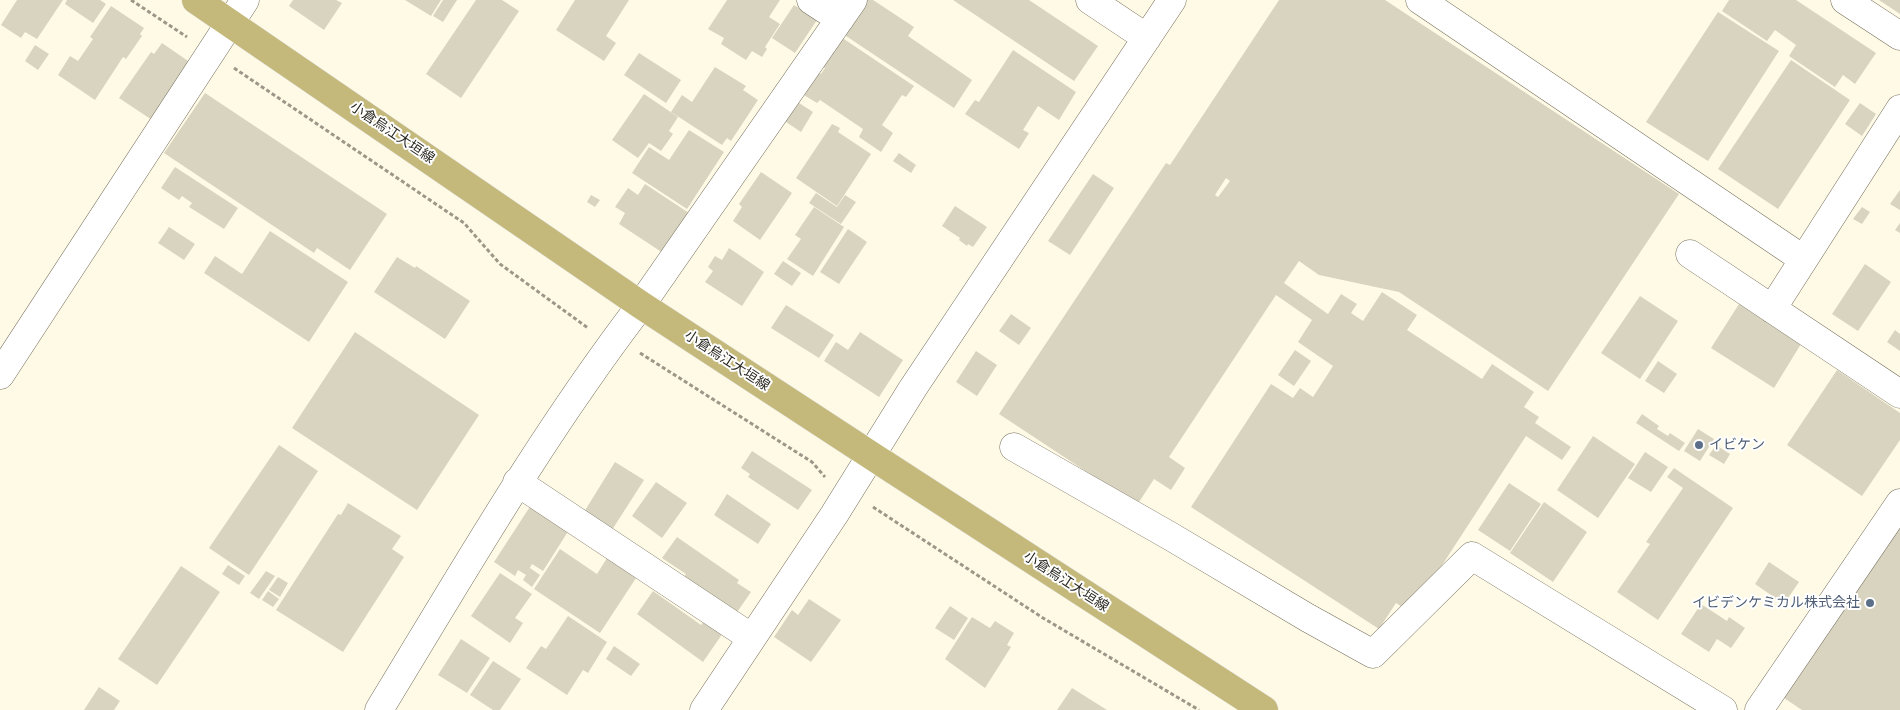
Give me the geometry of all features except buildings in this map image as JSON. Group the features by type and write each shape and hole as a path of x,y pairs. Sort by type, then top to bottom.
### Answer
{"main road":[{"name":"小倉烏江大垣線","path":"196,0 641,304 1264,710"}],"street":[{"path":"0,375 246,0"},
{"path":"379,710 517,482 611,344 847,9 811,0"},
{"path":"1090,0 1147,38"},
{"path":"704,710 872,456 913,388 1172,0"},
{"path":"1420,0 1803,259"},
{"path":"1845,0 1900,36"},
{"path":"1772,309 1900,109"},
{"path":"1690,254 1900,394"},
{"path":"1014,447 1162,531 1308,618 1374,654 1472,556 1723,710"},
{"path":"517,482 752,638"},
{"path":"1759,710 1900,503"}],"path":[{"path":"131,0 464,223 500,264 611,344 623,350 638,352 812,462 824,476 1043,618 1199,710"}],"place":[{"name":"イビケン","path":"1699,445"},
{"name":"イビデンケミカル株式会社","path":"1870,603"}]}
